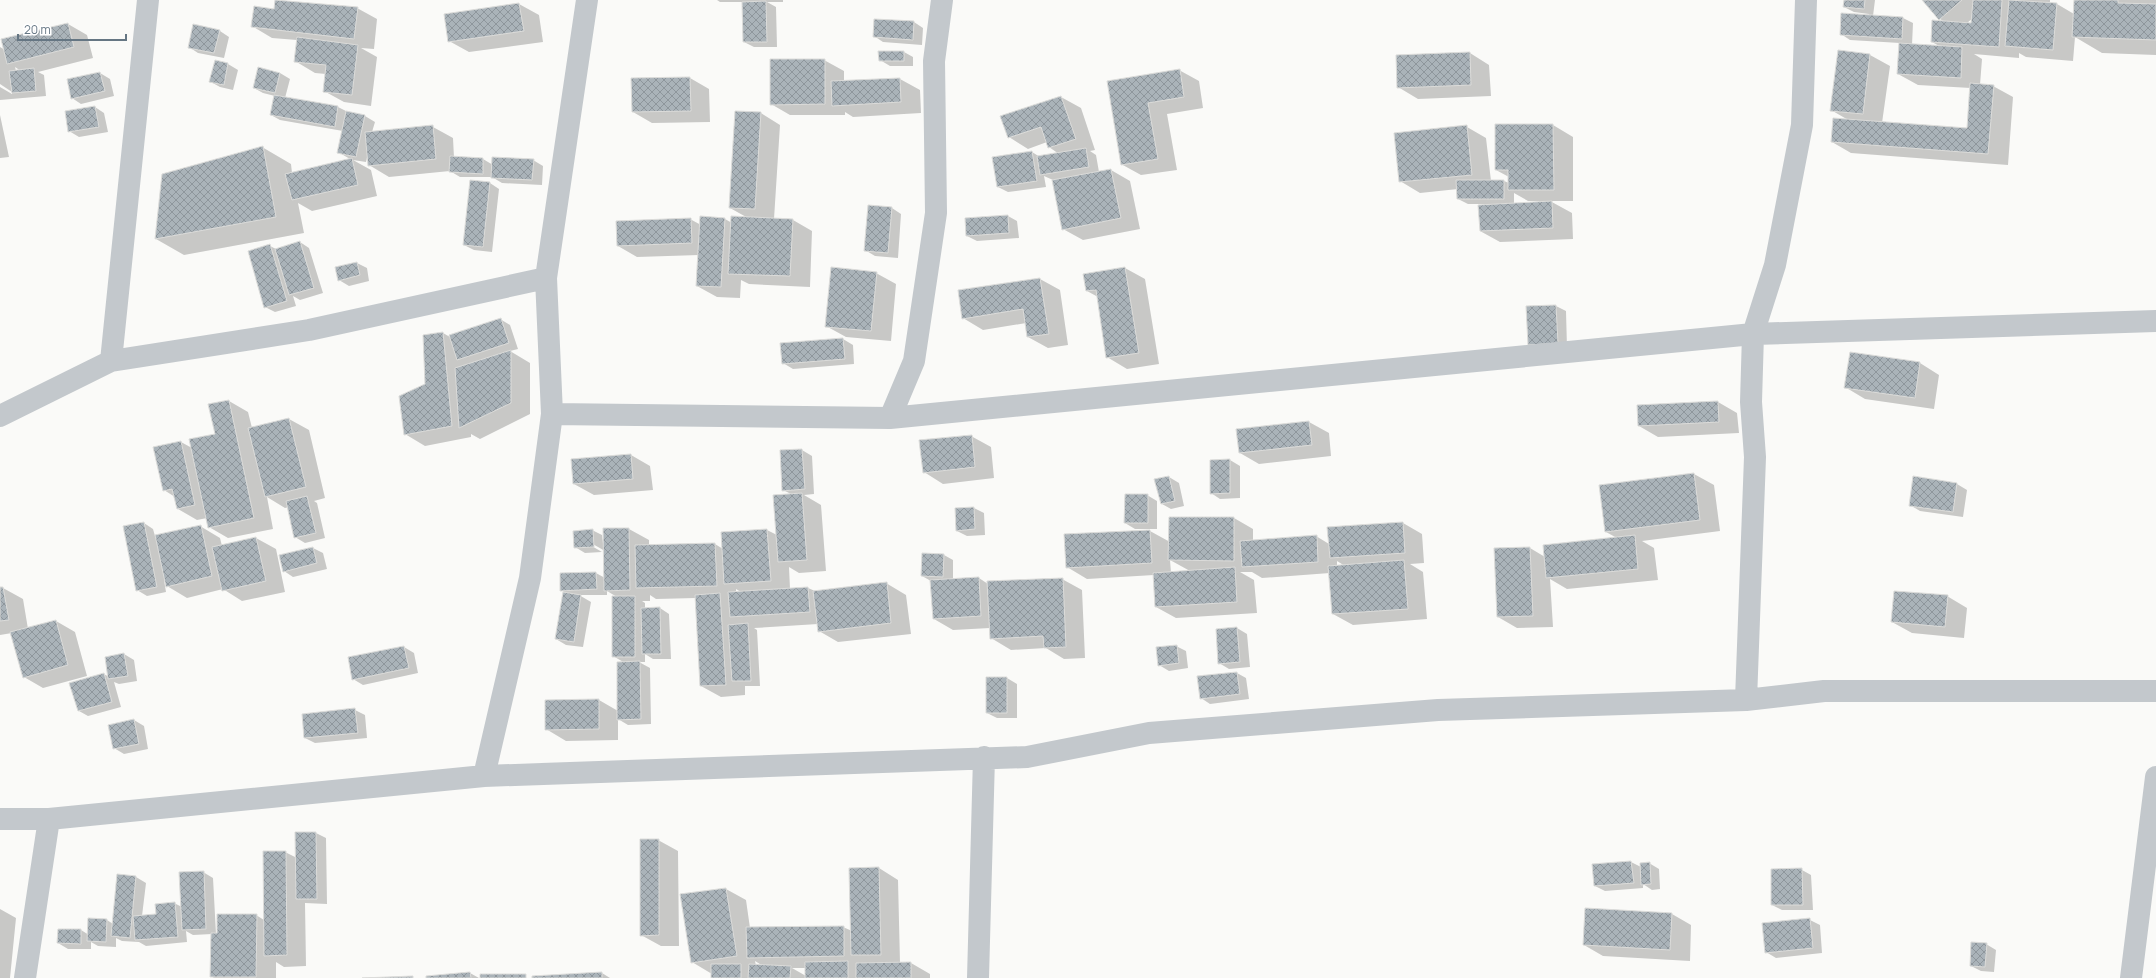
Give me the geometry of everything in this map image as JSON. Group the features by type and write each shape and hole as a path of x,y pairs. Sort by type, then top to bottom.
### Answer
{"street":[{"path":"111,361 148,0"},
{"path":"484,776 530,578 552,414 546,278 587,0"},
{"path":"890,418 914,361 936,213 934,61 942,0"},
{"path":"1746,700 1755,457 1751,402 1753,334 1775,265 1802,125 1806,0"},
{"path":"0,416 111,361 309,330 546,278"},
{"path":"552,414 890,418 1753,334 2156,321"},
{"path":"0,819 49,818 484,776 984,757 1027,757 1149,734 1438,710 1746,700 1824,691 2156,691"},
{"path":"978,978 984,757"},
{"path":"2131,978 2156,777"},
{"path":"25,978 49,818"}],"building":[{"path":"275,0 358,7 354,39 251,27 254,6 274,9"},
{"path":"1844,0 1865,0 1864,9 1843,7"},
{"path":"1922,0 1962,0 1939,20"},
{"path":"1973,0 2002,0 1999,47 1931,42 1932,20 1971,23"},
{"path":"2009,0 2057,3 2053,50 2005,46"},
{"path":"2074,0 2118,0 2118,3 2156,4 2156,40 2072,37"},
{"path":"766,1 767,42 743,42 742,2"},
{"path":"519,3 524,31 448,42 444,14"},
{"path":"1841,13 1903,17 1902,39 1840,35"},
{"path":"874,19 914,21 913,40 873,37"},
{"path":"68,23 74,47 7,64 1,39"},
{"path":"193,24 220,30 214,53 188,48"},
{"path":"297,37 358,45 352,95 323,92 326,65 294,62"},
{"path":"1899,43 1962,47 1961,78 1897,74"},
{"path":"1838,50 1870,54 1863,114 1830,111"},
{"path":"878,51 904,51 904,61 879,61"},
{"path":"1470,52 1471,85 1397,88 1396,55"},
{"path":"770,59 825,59 825,104 770,105"},
{"path":"215,60 228,63 224,85 209,82"},
{"path":"258,67 280,73 275,93 253,88"},
{"path":"34,68 36,91 12,93 9,71"},
{"path":"1180,69 1184,97 1148,103 1158,159 1121,165 1107,81"},
{"path":"100,72 105,91 71,99 67,79"},
{"path":"690,77 691,111 632,112 631,78"},
{"path":"900,78 901,102 832,106 831,81"},
{"path":"1970,83 1994,85 1988,154 1831,142 1833,118 1967,128"},
{"path":"274,95 338,106 335,127 270,115"},
{"path":"1061,96 1076,139 1048,148 1041,127 1008,138 1000,116"},
{"path":"95,106 99,127 68,132 65,111"},
{"path":"346,111 365,115 356,157 337,153"},
{"path":"735,111 761,112 755,209 729,208"},
{"path":"1495,124 1553,124 1554,190 1508,190 1508,170 1495,170"},
{"path":"433,125 436,159 368,166 365,132"},
{"path":"1467,125 1472,175 1399,182 1394,133"},
{"path":"263,146 276,217 155,239 162,174"},
{"path":"1086,148 1089,167 1040,175 1037,156"},
{"path":"1032,151 1037,181 997,187 992,157"},
{"path":"450,156 483,158 483,174 449,172"},
{"path":"492,157 534,159 532,180 491,178"},
{"path":"352,158 358,185 292,200 285,174"},
{"path":"1111,169 1121,218 1062,230 1052,180"},
{"path":"470,180 490,182 483,247 463,245"},
{"path":"1456,180 1504,180 1504,199 1457,199"},
{"path":"1552,201 1553,228 1480,231 1478,205"},
{"path":"868,205 892,207 888,253 864,251"},
{"path":"1008,215 1009,233 966,236 965,218"},
{"path":"700,216 725,218 721,287 696,286"},
{"path":"731,216 793,219 790,276 728,274"},
{"path":"691,218 692,243 617,246 616,221"},
{"path":"300,241 314,288 289,295 275,249"},
{"path":"270,244 287,301 264,308 248,251"},
{"path":"357,262 360,275 338,281 335,267"},
{"path":"831,267 877,272 871,331 825,327"},
{"path":"1125,267 1139,353 1106,358 1096,290 1086,291 1083,274"},
{"path":"1040,278 1049,334 1027,337 1023,309 962,319 958,290"},
{"path":"1556,305 1558,343 1528,345 1526,306"},
{"path":"501,318 509,343 457,360 449,335"},
{"path":"443,332 452,426 404,435 399,396 425,384 423,335"},
{"path":"843,338 845,359 782,364 780,343"},
{"path":"511,350 511,403 459,428 455,368"},
{"path":"1850,352 1920,362 1915,398 1844,388"},
{"path":"229,400 254,518 208,528 189,439 215,434 208,404"},
{"path":"1718,401 1719,422 1638,426 1637,405"},
{"path":"289,418 306,487 265,497 248,428"},
{"path":"1309,421 1312,445 1239,453 1236,429"},
{"path":"972,435 975,467 923,473 919,440"},
{"path":"181,441 195,505 177,509 172,489 163,491 153,447"},
{"path":"802,449 805,489 782,491 780,450"},
{"path":"631,454 633,479 573,484 571,459"},
{"path":"1230,459 1230,493 1210,494 1210,460"},
{"path":"1694,473 1700,520 1605,532 1599,485"},
{"path":"1169,476 1175,501 1161,504 1154,479"},
{"path":"1913,476 1957,483 1953,512 1909,506"},
{"path":"802,493 807,560 778,562 773,495"},
{"path":"1125,494 1148,494 1148,523 1124,523"},
{"path":"307,496 316,533 294,538 286,501"},
{"path":"974,507 975,529 956,531 955,508"},
{"path":"1169,517 1234,517 1234,561 1168,560"},
{"path":"144,522 157,587 136,591 123,526"},
{"path":"1403,522 1405,553 1330,558 1327,527"},
{"path":"201,525 212,576 166,587 155,535"},
{"path":"603,528 629,528 630,590 604,591"},
{"path":"593,529 594,547 574,548 573,531"},
{"path":"767,529 771,581 724,584 721,532"},
{"path":"1150,530 1152,563 1066,568 1064,534"},
{"path":"1317,535 1318,562 1242,567 1240,541"},
{"path":"1635,535 1638,569 1546,578 1543,545"},
{"path":"256,537 266,581 222,591 212,547"},
{"path":"715,543 717,586 636,588 635,545"},
{"path":"313,547 317,563 283,572 279,555"},
{"path":"1530,547 1533,616 1497,617 1494,548"},
{"path":"922,553 944,554 943,577 921,576"},
{"path":"1404,560 1408,609 1332,614 1328,566"},
{"path":"1235,567 1237,602 1155,607 1153,573"},
{"path":"596,572 597,589 560,591 560,573"},
{"path":"979,577 981,616 933,619 930,580"},
{"path":"1063,578 1066,647 1044,648 1043,636 990,639 987,581"},
{"path":"887,582 891,623 818,632 813,591"},
{"path":"0,587 3,587 9,620 0,621"},
{"path":"808,587 810,612 730,617 728,592"},
{"path":"1894,591 1948,595 1945,627 1891,622"},
{"path":"563,592 581,595 574,642 555,639"},
{"path":"720,593 726,685 700,686 695,595"},
{"path":"612,596 635,596 635,657 612,657"},
{"path":"660,607 661,654 642,654 641,608"},
{"path":"56,620 68,665 23,678 10,632"},
{"path":"748,623 751,681 732,681 728,625"},
{"path":"1237,627 1240,662 1218,664 1216,629"},
{"path":"1177,645 1179,663 1158,666 1156,647"},
{"path":"404,646 409,668 352,680 348,657"},
{"path":"124,653 128,676 108,679 105,657"},
{"path":"640,661 641,719 617,720 617,662"},
{"path":"1237,672 1240,694 1200,699 1197,676"},
{"path":"104,673 112,702 78,711 69,683"},
{"path":"986,677 1007,677 1007,713 986,713"},
{"path":"599,699 599,729 545,730 545,700"},
{"path":"355,708 358,733 304,738 302,714"},
{"path":"134,719 139,744 113,749 108,725"},
{"path":"295,832 316,832 317,899 296,899"},
{"path":"640,839 659,839 659,935 640,936"},
{"path":"263,851 286,851 287,955 264,956"},
{"path":"1631,861 1634,883 1594,886 1592,864"},
{"path":"1650,862 1651,884 1641,885 1640,863"},
{"path":"879,867 881,955 851,955 849,868"},
{"path":"1802,868 1803,905 1771,905 1771,869"},
{"path":"204,871 206,929 182,930 179,872"},
{"path":"117,874 136,876 130,938 111,936"},
{"path":"726,888 737,956 691,963 680,894"},
{"path":"175,902 178,937 135,940 133,916 156,914 155,904"},
{"path":"1585,908 1672,913 1670,950 1583,945"},
{"path":"217,914 257,914 256,977 210,977 211,933 217,933"},
{"path":"88,918 107,919 106,942 87,941"},
{"path":"1810,918 1813,948 1765,953 1762,923"},
{"path":"844,926 844,956 747,958 746,927"},
{"path":"58,929 81,929 81,944 57,943"},
{"path":"1971,942 1987,943 1985,967 1970,966"},
{"path":"848,961 848,978 805,978 805,962"},
{"path":"911,962 911,978 856,978 856,963"},
{"path":"711,964 741,964 741,978 711,978"},
{"path":"749,964 791,966 790,978 748,978"},
{"path":"470,972 471,978 426,978 426,976"},
{"path":"602,972 602,978 532,978 532,976"},
{"path":"480,974 526,974 526,978 480,978"},
{"path":"413,976 413,978 362,978"}]}
